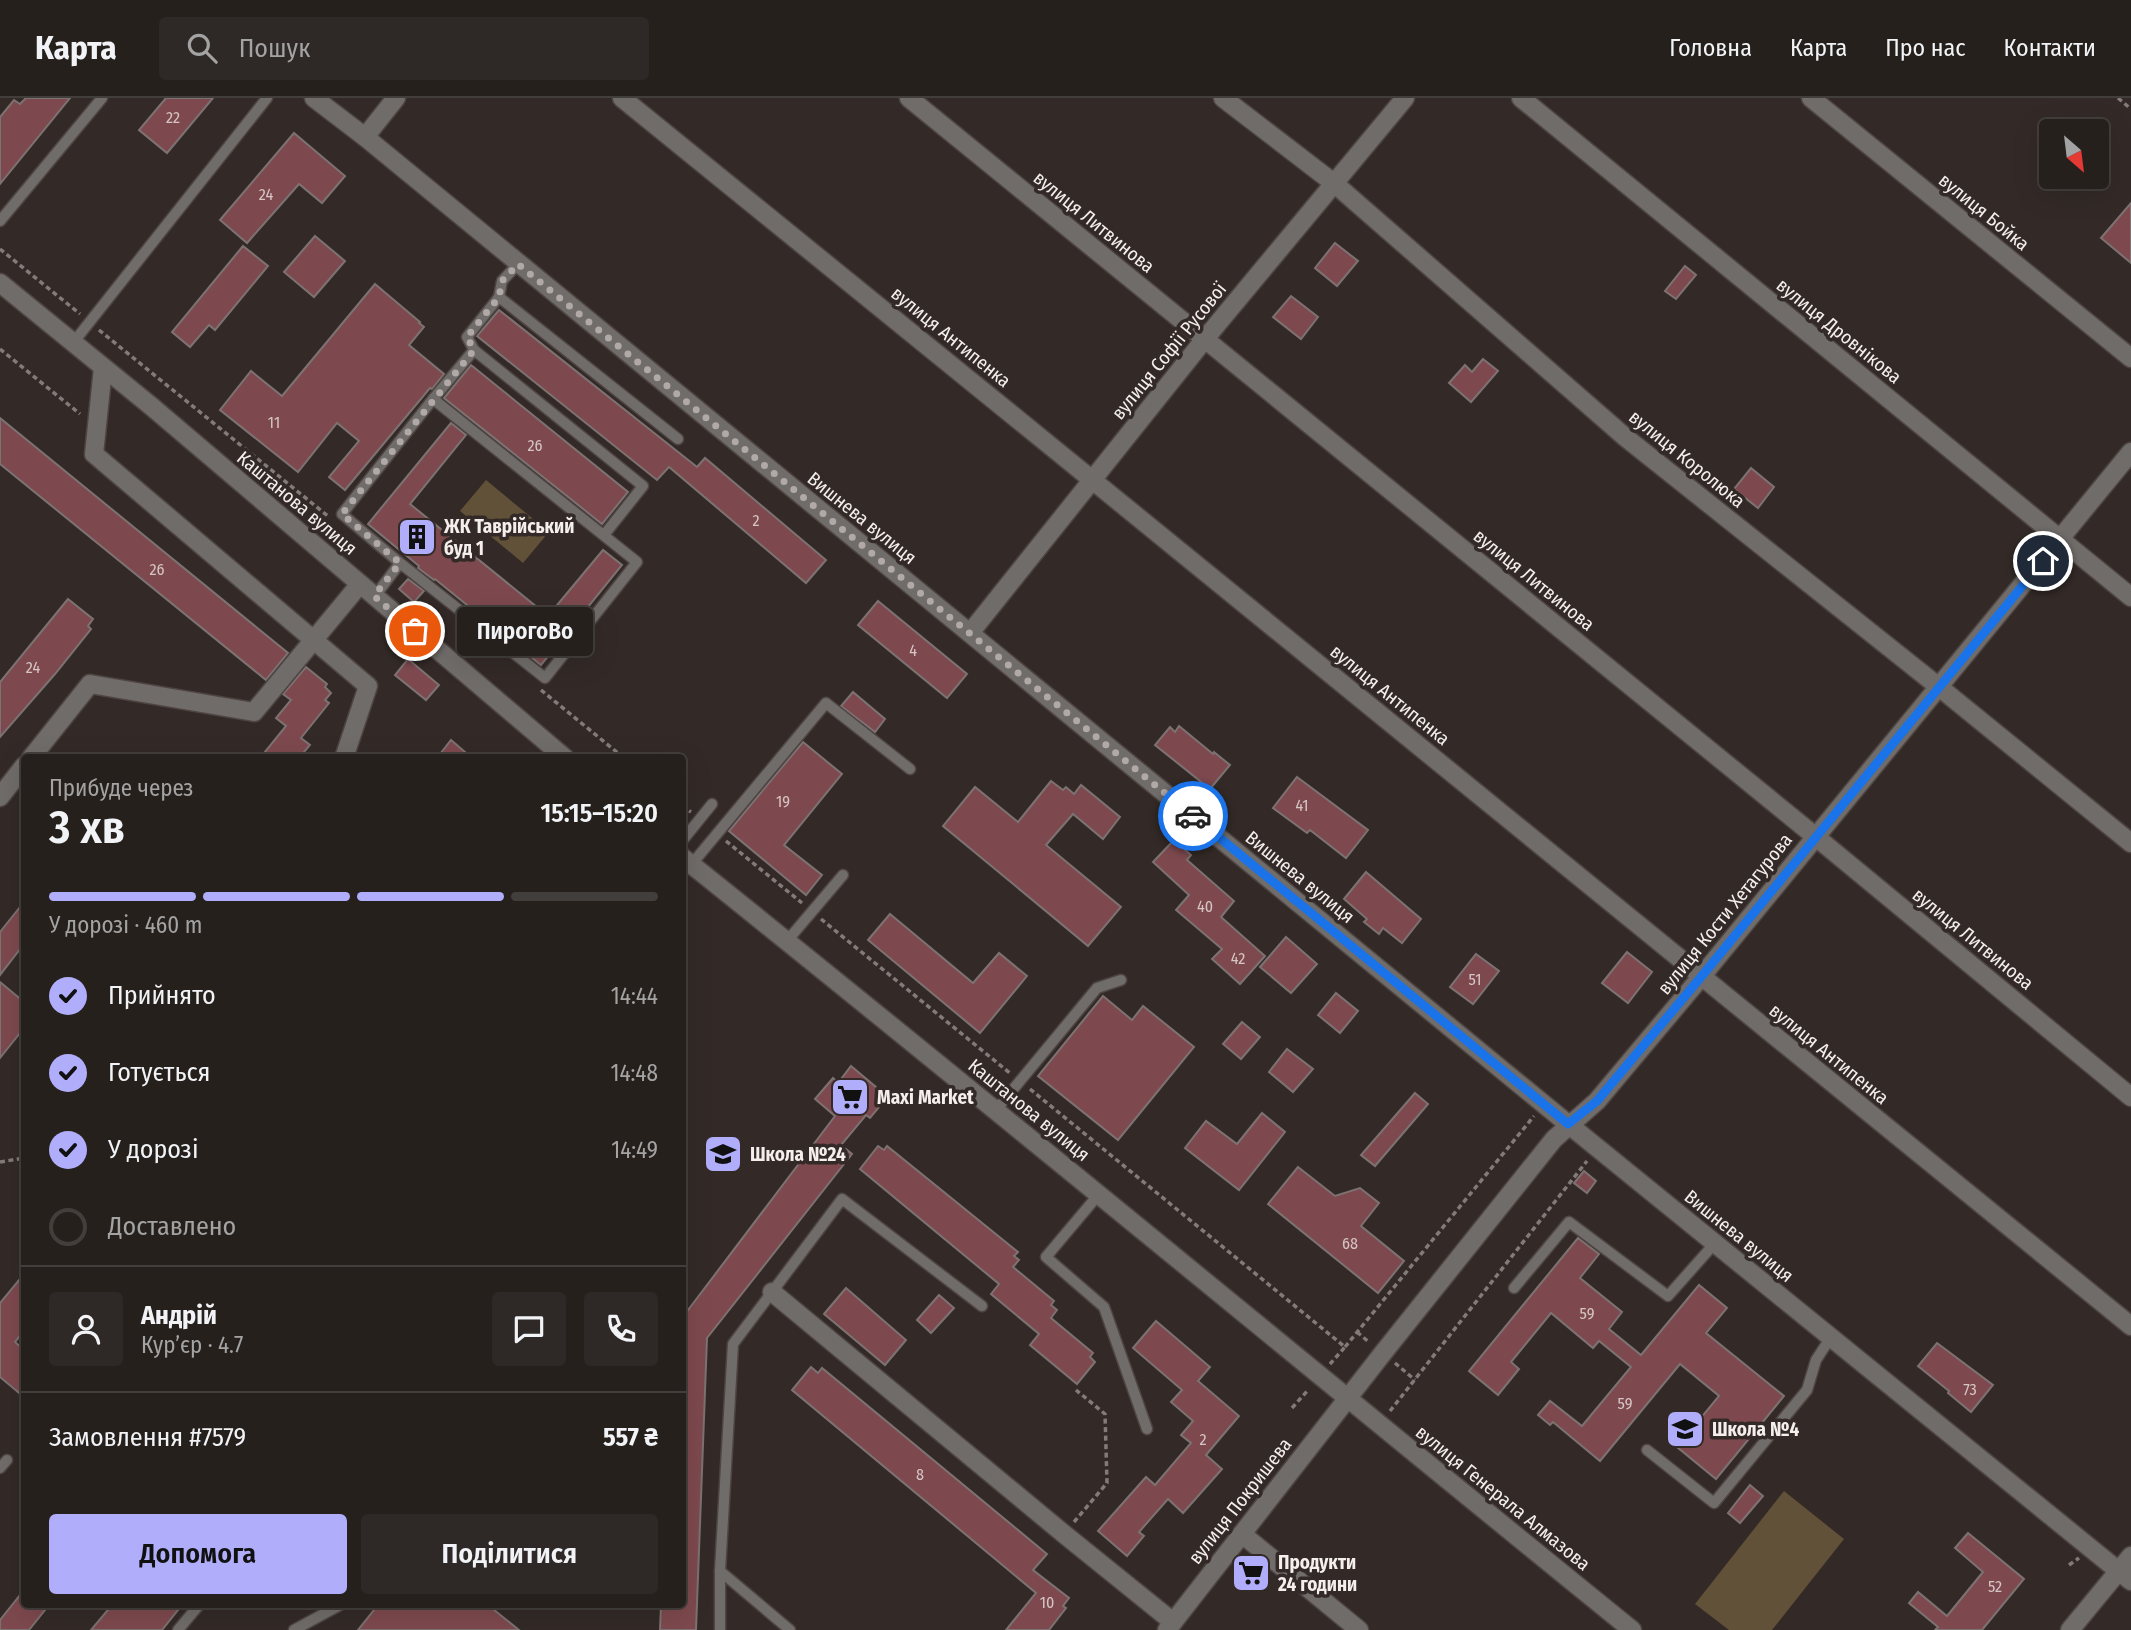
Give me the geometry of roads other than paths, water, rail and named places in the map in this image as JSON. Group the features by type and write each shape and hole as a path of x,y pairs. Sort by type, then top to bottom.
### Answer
{"street":[{"name":"Вишнева вулиця","path":"314,98 365,137 1547,1107 2125,1576"},
{"path":"365,137 396,98"},
{"name":"вулиця Антипенка","path":"622,98 2131,1326"},
{"name":"вулиця Литвинова","path":"909,98 2131,1097"},
{"name":"вулиця Королюка","path":"1223,98 1335,184 1625,437 2131,843"},
{"name":"вулиця Софії Русової","path":"970,633 1204,340 1405,98"},
{"name":"вулиця Дровнікова","path":"1521,98 2131,597"},
{"name":"вулиця Бойка","path":"1811,98 2131,358"},
{"name":"Каштанова вулиця","path":"0,283 360,584 556,754"},
{"path":"103,368 94,454 368,687 345,754"},
{"name":"вулиця Кости Хетагурова","path":"1347,1398 1554,1139 1597,1101 2131,452"},
{"path":"35,754 90,684 254,712 360,584"},
{"path":"0,797 21,770"},
{"name":"Каштанова вулиця","path":"687,861 1347,1398"},
{"path":"772,1292 1064,1534 1170,1626"},
{"name":"вулиця Генерала Алмазова","path":"1347,1398 1632,1630"},
{"name":"вулиця Покришева","path":"1170,1626 1347,1398"},
{"path":"1242,1534 1359,1630"},
{"path":"2070,1630 2125,1576 2131,1556"}],"lane":[{"path":"0,221 102,98"},
{"path":"73,343 267,98"},
{"path":"518,264 502,281 499,297 467,337 474,350 643,486 604,535"},
{"path":"499,297 678,439"},
{"path":"433,399 638,562 545,678 342,514 433,399 474,350"},
{"path":"374,596 400,563"},
{"path":"687,861 717,834 826,703 910,769"},
{"path":"686,836 712,803"},
{"path":"787,941 843,874"},
{"path":"996,1110 1097,988 1121,980"},
{"path":"1099,1194 1046,1257 1104,1307 1147,1429"},
{"path":"720,1630 720,1571 733,1344 842,1199 982,1306"},
{"path":"1514,1288 1569,1222 1668,1296 1715,1243"},
{"path":"1647,1450 1714,1503 1807,1390 1816,1360 1831,1337"},
{"path":"720,1571 790,1630"},
{"path":"178,1630 196,1608"},
{"path":"294,1630 334,1608"}],"place":[{"name":"ЖК Таврійський буд 1","path":"417,537"},
{"name":"ПирогоВо","path":"415,631"},
{"name":"Maxi Market","path":"850,1097"},
{"name":"Школа №24","path":"723,1154"},
{"name":"Школа №4","path":"1685,1429"},
{"name":"Продукти 24 години","path":"1251,1573"}]}
